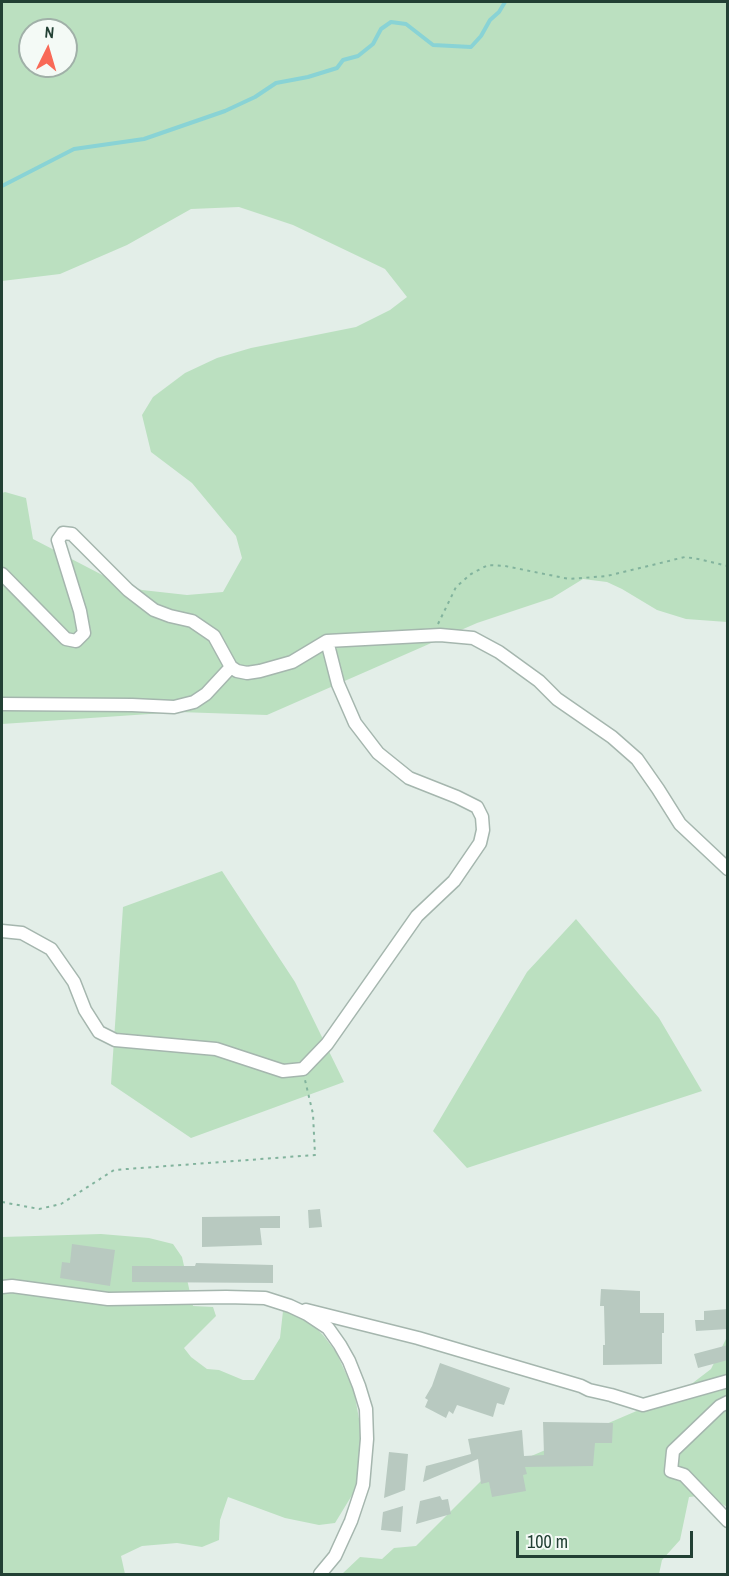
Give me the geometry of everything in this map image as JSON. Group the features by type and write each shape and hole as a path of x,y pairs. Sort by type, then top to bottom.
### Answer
{"street":[{"path":"2,574 66,639 76,641 84,633 80,610 58,540 63,532 72,534 128,590 154,610 192,621 214,636 231,667 246,673 292,662 327,641 440,635 473,638 499,652 539,681 557,699 612,737 636,759 680,824 728,869"},
{"path":"2,931 22,933 51,950 74,982 85,1010 99,1032 115,1040 216,1049 284,1071 303,1069 327,1044 417,916 454,881 480,843 483,830 482,817 477,807 409,778 378,753 355,723 338,684 327,641"},
{"path":"2,704 174,707 194,702 206,694 231,667"},
{"path":"2,1287 12,1286 108,1299 265,1298 418,1338 643,1404 728,1381"},
{"path":"290,1306 328,1328 349,1361 366,1409 367,1439 363,1485 351,1521 335,1556 320,1575"},
{"path":"728,1402 720,1406 673,1451 671,1471 684,1475 728,1521"}],"path":[{"path":"433,636 456,587 471,574 488,565 505,566 569,579 607,576 685,557 728,566"},
{"path":"2,1203 39,1209 61,1204 114,1170 315,1155 314,1114 303,1069"}],"green space":[{"path":"2,2 727,2 727,622 686,619 657,610 607,582 583,579 552,598 477,623 267,715 179,712 2,724 2,493 26,498 33,539 112,580 142,590 187,595 223,592 242,558 236,536 192,483 151,452 142,415 153,397 185,373 217,358 251,348 356,327 390,310 407,297 385,269 293,225 239,207 191,209 127,245 60,274 2,281"},
{"path":"222,871 295,982 344,1082 191,1138 111,1084 123,907"},
{"path":"576,919 659,1018 702,1091 467,1168 433,1131 527,972"},
{"path":"101,1234 149,1238 173,1244 182,1257 193,1306 213,1307 216,1316 184,1348 191,1357 207,1369 219,1370 243,1380 254,1380 280,1338 283,1311 290,1311 311,1323 323,1335 336,1352 354,1391 361,1430 357,1487 335,1523 319,1525 285,1518 228,1497 220,1520 219,1540 202,1547 177,1543 142,1546 121,1556 125,1574 2,1574 2,1237"},
{"path":"727,1337 727,1507 707,1495 689,1497 680,1540 662,1560 659,1574 342,1574 360,1557 382,1559 394,1548 416,1546 482,1480 529,1457 681,1392 711,1369"}],"building":[{"path":"320,1209 322,1227 309,1228 308,1210"},
{"path":"280,1216 280,1228 260,1228 262,1245 202,1247 202,1217"},
{"path":"72,1244 115,1250 110,1286 60,1278 62,1262 70,1263"},
{"path":"196,1263 273,1265 273,1283 132,1282 132,1266 195,1266"},
{"path":"601,1289 640,1291 640,1313 664,1313 662,1364 603,1365 604,1306 600,1306"},
{"path":"728,1309 728,1329 696,1331 695,1320 704,1320 704,1311"},
{"path":"728,1345 728,1360 698,1368 694,1354"},
{"path":"440,1363 510,1388 504,1405 497,1403 493,1417 457,1405 453,1414 449,1411 446,1418 425,1407 428,1400 425,1398"},
{"path":"543,1422 613,1423 612,1443 595,1443 593,1466 525,1467 527,1474 523,1475 526,1491 492,1497 489,1482 481,1484 478,1459 423,1482 426,1466 471,1454 468,1439 522,1430 524,1456 544,1455"},
{"path":"389,1452 408,1454 405,1490 384,1498"},
{"path":"440,1496 442,1500 448,1499 451,1514 416,1524 420,1501"},
{"path":"403,1506 401,1532 381,1530 383,1512"}],"waterway":[{"path":"2,186 74,149 144,139 225,111 255,97 276,83 308,77 337,68 343,60 358,56 373,44 381,29 391,22 406,24 433,45 471,47 505,2"}]}
